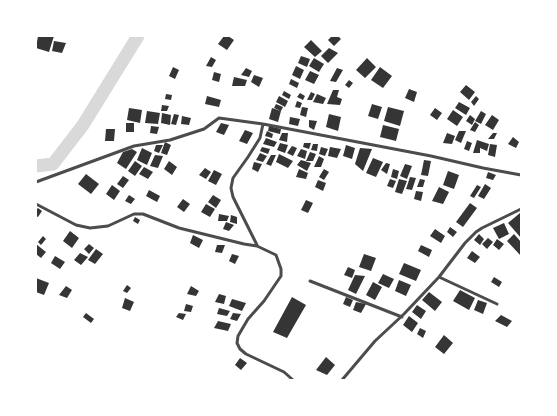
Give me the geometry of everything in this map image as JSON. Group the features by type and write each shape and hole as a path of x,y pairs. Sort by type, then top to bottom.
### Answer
{"street":[{"path":"36,182 134,146 170,140 204,129 219,118 264,124 431,156 483,168 521,174"},
{"path":"257,246 233,197 231,188 233,178 260,138 264,124"},
{"path":"36,204 76,225 90,228 108,226 134,214 144,214 179,228 257,246 276,254 282,269 281,276 264,301 248,319 238,336 237,343 240,350 246,354 284,372 293,380"},
{"path":"342,380 371,346 402,317 439,277 465,243 476,232 521,209"},
{"path":"439,277 497,304"},
{"path":"310,281 402,317"}],"building":[{"path":"38,36 54,36 49,52 36,48"},
{"path":"224,36 228,36 234,40 227,50 218,44"},
{"path":"332,36 338,36 341,39 334,46 328,40"},
{"path":"311,40 322,51 315,57 304,47"},
{"path":"54,41 66,43 62,53 52,51"},
{"path":"329,48 338,53 328,63 321,56"},
{"path":"301,56 310,59 307,67 298,63"},
{"path":"211,57 216,60 212,67 206,66"},
{"path":"314,58 324,64 319,72 309,66"},
{"path":"367,58 376,67 365,78 356,70"},
{"path":"296,66 304,70 300,79 292,75"},
{"path":"173,67 179,70 175,79 169,76"},
{"path":"380,67 392,76 383,88 371,80"},
{"path":"246,68 252,71 249,77 241,75"},
{"path":"337,68 343,70 336,82 330,81"},
{"path":"310,71 319,75 314,84 305,80"},
{"path":"214,72 221,74 219,82 212,80"},
{"path":"254,75 263,78 259,87 251,82"},
{"path":"234,77 247,80 245,86 232,86"},
{"path":"291,79 299,83 297,88 289,84"},
{"path":"349,80 353,83 349,88 345,85"},
{"path":"466,85 475,92 469,100 460,92"},
{"path":"409,89 417,92 414,102 405,98"},
{"path":"333,90 339,90 337,97 342,99 340,105 327,104"},
{"path":"284,91 291,95 289,99 282,95"},
{"path":"311,92 315,94 312,100 307,100"},
{"path":"300,93 305,96 303,100 297,97"},
{"path":"166,94 172,95 171,100 165,99"},
{"path":"317,94 326,98 323,104 313,102"},
{"path":"207,96 221,100 219,107 205,104"},
{"path":"279,96 288,101 285,107 276,102"},
{"path":"476,96 479,99 474,106 471,102"},
{"path":"297,101 302,103 300,108 295,107"},
{"path":"459,102 470,108 466,115 455,108"},
{"path":"276,104 283,107 281,111 274,108"},
{"path":"372,104 382,107 378,119 368,116"},
{"path":"162,105 169,106 167,111 161,111"},
{"path":"302,107 308,108 306,117 300,115"},
{"path":"388,107 404,111 400,126 384,121"},
{"path":"129,108 142,110 140,123 127,120"},
{"path":"272,108 281,111 278,122 269,119"},
{"path":"435,108 442,113 437,120 430,115"},
{"path":"453,110 463,117 457,126 447,119"},
{"path":"147,111 160,113 158,124 145,123"},
{"path":"481,111 486,114 481,124 475,121"},
{"path":"162,113 171,115 170,125 161,123"},
{"path":"174,114 179,115 176,125 171,124"},
{"path":"329,114 341,117 338,131 326,127"},
{"path":"470,115 475,119 472,125 466,121"},
{"path":"492,115 499,120 493,130 485,125"},
{"path":"182,116 191,118 189,125 181,124"},
{"path":"290,117 300,119 298,126 289,124"},
{"path":"309,120 317,121 314,130 309,127"},
{"path":"475,122 479,125 475,132 470,130"},
{"path":"126,123 134,123 134,132 126,132"},
{"path":"221,123 229,125 224,135 216,132"},
{"path":"383,125 399,129 396,141 380,137"},
{"path":"151,126 159,127 157,134 150,133"},
{"path":"269,126 281,129 280,134 268,131"},
{"path":"106,129 115,129 114,141 105,141"},
{"path":"245,130 253,133 247,144 239,141"},
{"path":"267,131 273,134 272,138 265,136"},
{"path":"459,131 466,131 461,143 455,140"},
{"path":"282,133 288,133 287,142 279,140"},
{"path":"447,133 455,136 452,144 443,143"},
{"path":"493,133 497,133 494,139 488,139"},
{"path":"513,137 519,142 516,148 508,144"},
{"path":"266,138 277,142 274,147 263,144"},
{"path":"477,140 489,144 487,151 480,148 480,153 473,153"},
{"path":"467,141 472,143 469,151 464,149"},
{"path":"165,142 171,145 167,155 161,153"},
{"path":"280,143 288,145 285,153 277,150"},
{"path":"304,143 311,143 309,149 303,147"},
{"path":"313,144 318,144 317,151 311,150"},
{"path":"490,144 497,145 495,157 488,155"},
{"path":"156,145 163,145 159,153 154,151"},
{"path":"346,145 355,148 352,159 343,156"},
{"path":"292,146 297,148 293,156 287,153"},
{"path":"262,147 270,149 268,154 260,151"},
{"path":"321,147 328,149 325,156 319,154"},
{"path":"330,147 341,149 337,158 328,156"},
{"path":"142,148 152,153 147,165 137,160"},
{"path":"360,148 372,149 363,171 355,164"},
{"path":"132,149 137,152 126,169 117,163 123,152"},
{"path":"301,149 307,151 305,159 297,156"},
{"path":"310,152 316,154 313,161 306,161"},
{"path":"260,153 267,156 263,162 256,160"},
{"path":"279,154 293,161 288,168 276,162"},
{"path":"155,155 163,156 158,168 150,166"},
{"path":"271,155 276,155 271,166 266,164"},
{"path":"319,156 324,159 321,167 314,167"},
{"path":"373,158 383,162 376,177 366,173"},
{"path":"301,160 311,163 307,171 297,165"},
{"path":"424,160 431,161 428,176 421,175"},
{"path":"135,161 142,166 135,176 128,171"},
{"path":"169,161 177,167 172,175 164,169"},
{"path":"254,162 262,164 258,172 252,169"},
{"path":"386,163 390,164 387,174 381,170"},
{"path":"405,164 412,166 407,179 400,176"},
{"path":"144,167 153,172 148,179 139,174"},
{"path":"205,168 211,172 206,179 199,175"},
{"path":"299,169 308,173 306,179 296,177"},
{"path":"324,169 329,172 324,180 319,177"},
{"path":"393,169 399,171 397,179 391,177"},
{"path":"214,170 222,174 216,185 208,181"},
{"path":"448,171 459,175 454,189 443,185"},
{"path":"488,172 496,175 493,180 486,178"},
{"path":"86,174 99,184 91,194 78,184"},
{"path":"123,176 129,180 123,188 117,184"},
{"path":"410,177 416,178 412,190 406,189"},
{"path":"390,179 396,181 393,188 387,186"},
{"path":"399,179 407,181 402,194 395,192"},
{"path":"420,179 425,180 423,187 417,187"},
{"path":"318,180 326,183 323,191 315,187"},
{"path":"485,184 491,188 484,199 478,196"},
{"path":"112,185 120,191 114,200 106,194"},
{"path":"477,185 481,187 474,198 470,196"},
{"path":"439,187 449,192 443,204 432,201"},
{"path":"149,190 160,196 157,202 146,196"},
{"path":"416,191 423,192 421,201 414,199"},
{"path":"129,195 135,199 131,204 125,201"},
{"path":"213,195 221,200 216,208 208,202"},
{"path":"183,199 190,204 184,212 177,207"},
{"path":"306,200 313,203 308,213 301,210"},
{"path":"470,203 477,208 463,227 456,222"},
{"path":"206,204 215,209 210,217 201,212"},
{"path":"38,208 42,211 38,217 36,216 36,210"},
{"path":"520,213 521,214 521,238 508,223"},
{"path":"219,214 229,216 227,221 218,221"},
{"path":"231,215 237,217 237,224 230,222"},
{"path":"135,217 140,220 138,224 133,221"},
{"path":"226,222 234,225 229,231 223,229"},
{"path":"504,223 509,234 499,239 493,228"},
{"path":"450,227 457,232 453,237 447,232"},
{"path":"435,229 445,236 441,243 430,236"},
{"path":"70,231 79,238 72,248 63,241"},
{"path":"479,234 484,239 480,245 474,240"},
{"path":"514,234 521,242 521,256 507,241"},
{"path":"193,235 203,240 199,248 190,243"},
{"path":"43,236 46,239 41,245 38,242"},
{"path":"488,238 493,242 487,249 482,244"},
{"path":"497,239 504,244 499,250 493,245"},
{"path":"36,244 46,252 41,258 36,254"},
{"path":"89,244 94,248 89,254 84,249"},
{"path":"217,245 225,245 222,253 215,252"},
{"path":"421,245 432,250 429,257 418,251"},
{"path":"96,249 103,254 95,264 88,260"},
{"path":"472,251 480,257 475,263 467,258"},
{"path":"80,253 88,257 81,265 74,260"},
{"path":"232,254 239,256 235,264 229,261"},
{"path":"364,254 376,258 371,271 359,267"},
{"path":"55,256 65,262 60,269 51,263"},
{"path":"404,263 421,270 416,281 399,274"},
{"path":"348,267 355,270 352,278 344,275"},
{"path":"383,274 394,279 389,288 378,283"},
{"path":"355,275 365,276 356,294 348,290"},
{"path":"494,277 502,282 499,287 491,282"},
{"path":"36,278 49,283 44,295 36,292"},
{"path":"399,280 411,285 406,296 395,291"},
{"path":"373,282 382,287 375,300 366,295"},
{"path":"127,285 131,288 127,293 123,291"},
{"path":"66,286 72,290 67,298 59,295"},
{"path":"191,286 199,291 196,296 187,294"},
{"path":"460,290 475,298 469,310 453,301"},
{"path":"429,292 442,302 435,311 422,300"},
{"path":"219,294 226,296 224,304 215,302"},
{"path":"292,297 306,305 287,338 273,332"},
{"path":"346,297 353,300 350,307 343,304"},
{"path":"125,298 134,302 130,311 122,308"},
{"path":"232,299 246,303 242,311 229,306"},
{"path":"478,300 487,303 483,314 474,310"},
{"path":"356,302 366,304 361,313 353,310"},
{"path":"186,304 193,306 191,312 184,311"},
{"path":"417,305 426,311 421,319 412,312"},
{"path":"219,308 230,311 227,316 217,314"},
{"path":"86,313 94,319 91,323 83,317"},
{"path":"179,313 186,314 183,320 176,317"},
{"path":"233,313 241,314 237,321 230,319"},
{"path":"501,315 512,321 507,327 495,321"},
{"path":"409,316 418,323 412,332 403,325"},
{"path":"218,321 231,324 228,331 214,328"},
{"path":"420,328 426,331 423,338 417,334"},
{"path":"444,335 453,343 444,354 435,347"},
{"path":"326,357 335,365 327,375 316,370"},
{"path":"240,358 247,363 241,370 235,365"}],"waterway":[{"path":"36,166 53,164 83,125 138,36"}]}
